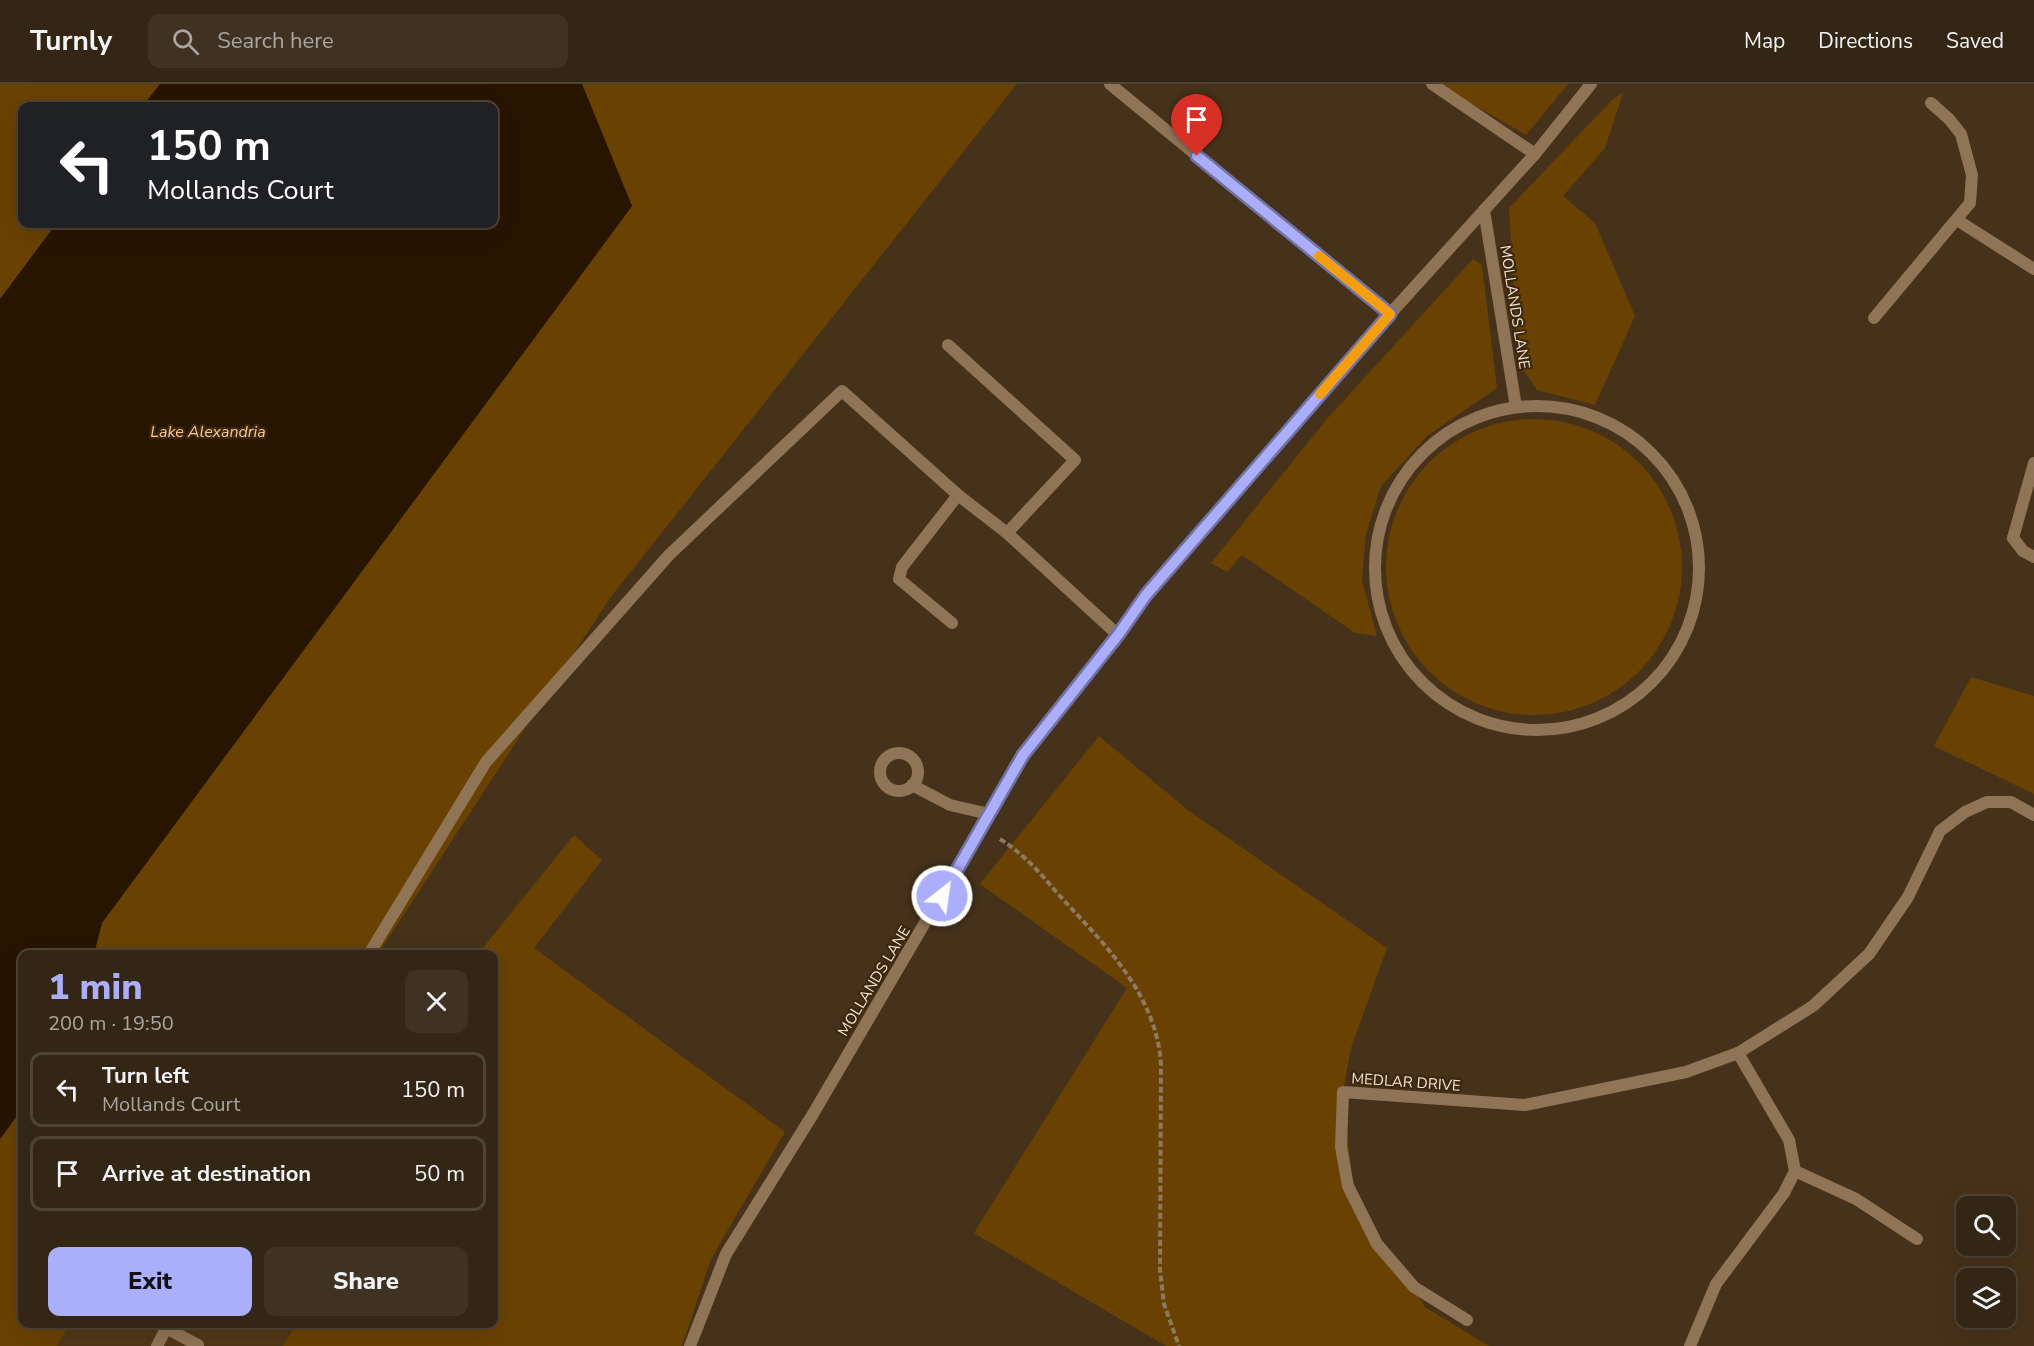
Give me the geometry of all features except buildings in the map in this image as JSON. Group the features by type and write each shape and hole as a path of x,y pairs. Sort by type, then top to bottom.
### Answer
{"street":[{"path":"1110,84 1390,314"},
{"path":"1432,84 1535,154"},
{"name":"MOLLANDS LANE","path":"690,1346 726,1254 813,1114 1023,755 1118,635 1146,595 1390,314 1535,154 1591,84"},
{"path":"1874,318 1970,203 1973,189 1969,157 1961,134 1950,118 1931,103"},
{"name":"MOLLANDS LANE","path":"1484,210 1516,407"},
{"path":"1957,220 2034,269"},
{"path":"948,345 1075,460 1007,533"},
{"path":"371,950 486,762 669,555 842,391 958,495 1007,533 1118,635"},
{"path":"1546,406 1576,411 1605,421 1631,436 1654,456 1673,480 1687,507 1695,536 1699,566 1696,596 1688,626 1674,654 1656,678 1634,698 1607,714 1575,726 1540,730 1504,728 1471,717 1441,700 1415,676 1395,648 1379,604 1374,581 1376,546 1385,512 1400,480 1422,453 1450,431 1482,416 1516,407 1546,406"},
{"path":"2034,463 2013,538 2023,551 2034,557"},
{"path":"952,623 899,579 902,567 958,495"},
{"path":"912,785 950,805 989,814"},
{"name":"MEDLAR DRIVE","path":"1467,1320 1414,1287 1377,1244 1348,1186 1341,1147 1343,1092 1525,1105 1686,1072 1738,1053 1813,1006 1869,954 1908,897 1940,831 1965,813 1987,802 2011,802 2034,815"},
{"path":"1690,1346 1716,1284 1784,1193 1795,1172 1789,1140 1738,1053"},
{"path":"1795,1172 1856,1199 1917,1239"},
{"path":"157,1346 166,1328"},
{"path":"170,1328 198,1345"}],"path":[{"path":"981,828 1026,858 1086,921 1139,991 1156,1032 1161,1064 1160,1270 1164,1304 1179,1346"}],"shaded area":[{"path":"0,84 160,84 146,102 18,102 18,228 53,228 0,299"},
{"path":"582,84 1017,84 610,598 381,950 95,950 102,923 632,206"},
{"path":"1438,84 1568,84 1526,135"},
{"path":"1623,93 1605,148 1563,196 1595,223 1635,316 1595,405 1537,390 1518,362 1509,208 1614,98"},
{"path":"1473,259 1482,265 1497,388 1428,435 1381,486 1366,534 1362,580 1377,636 1355,633 1242,555 1227,572 1211,563 1326,420"},
{"path":"1534,419 1563,422 1591,430 1628,452 1639,462 1665,497 1671,510 1679,538 1682,567 1679,596 1671,624 1649,661 1639,672 1604,698 1591,704 1563,712 1534,715 1505,712 1477,704 1440,682 1429,672 1403,637 1397,624 1389,596 1386,567 1389,538 1397,510 1419,473 1429,462 1464,436 1477,430 1505,422"},
{"path":"1971,677 2034,696 2034,794 1934,746"},
{"path":"1099,736 1189,811 1387,948 1351,1048 1343,1092 1354,1197 1425,1307 1489,1346 1166,1346 974,1233 1127,988 980,884"},
{"path":"574,835 602,860 534,948 785,1132 711,1259 682,1346 283,1346 293,1328 498,1328 498,950 481,950"},
{"path":"18,1114 18,1328 67,1328 57,1346 0,1346 0,1139"},
{"path":"67,1328 293,1328 283,1346 57,1346"}],"water":[{"name":"Lake Alexandria","path":"160,84 582,84 632,206 102,923 95,950 18,950 18,1114 0,1139 0,299 53,228 498,228 498,102 146,102"}],"slow traffic":[{"path":"1319,256 1390,314 1320,394"}],"route":[{"path":"942,896 1023,755 1118,635 1146,595 1390,314 1197,156"}]}
